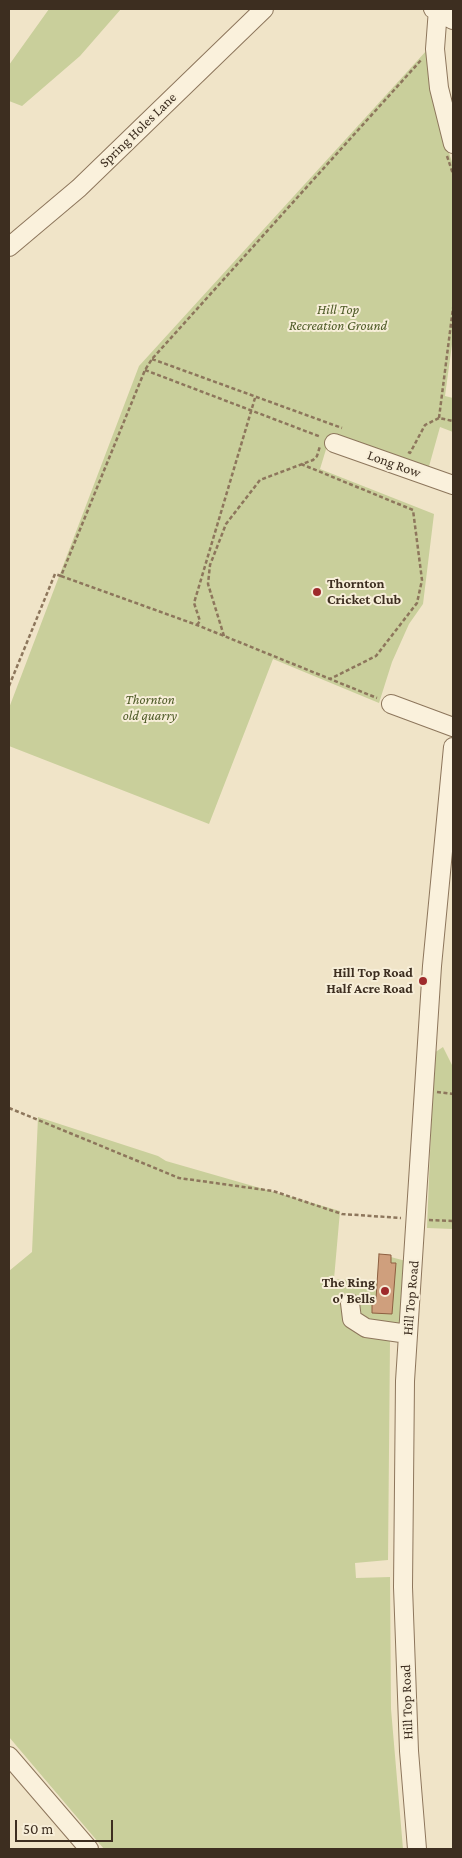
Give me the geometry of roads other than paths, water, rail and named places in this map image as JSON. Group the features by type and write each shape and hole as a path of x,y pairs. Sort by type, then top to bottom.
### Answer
{"street":[{"name":"Spring Holes Lane","path":"9,245 79,188 264,9"},
{"path":"453,20 436,10 435,49 439,88 453,144"},
{"name":"Long Row","path":"334,443 453,486"},
{"path":"391,704 453,727"},
{"name":"Hill Top Road","path":"417,1849 409,1751 403,1587 405,1381 432,966 453,747"},
{"path":"350,1303 352,1319 366,1328 408,1334"},
{"path":"9,1756 89,1849"}],"place":[{"name":"Thornton Cricket Club","path":"317,592"},
{"name":"Hill Top Road Half Acre Road","path":"423,981"},
{"name":"The Ring o' Bells","path":"385,1291"}],"park label":[{"name":"Hill Top Recreation Ground","path":"338,318"},
{"name":"Thornton old quarry","path":"150,708"}]}
